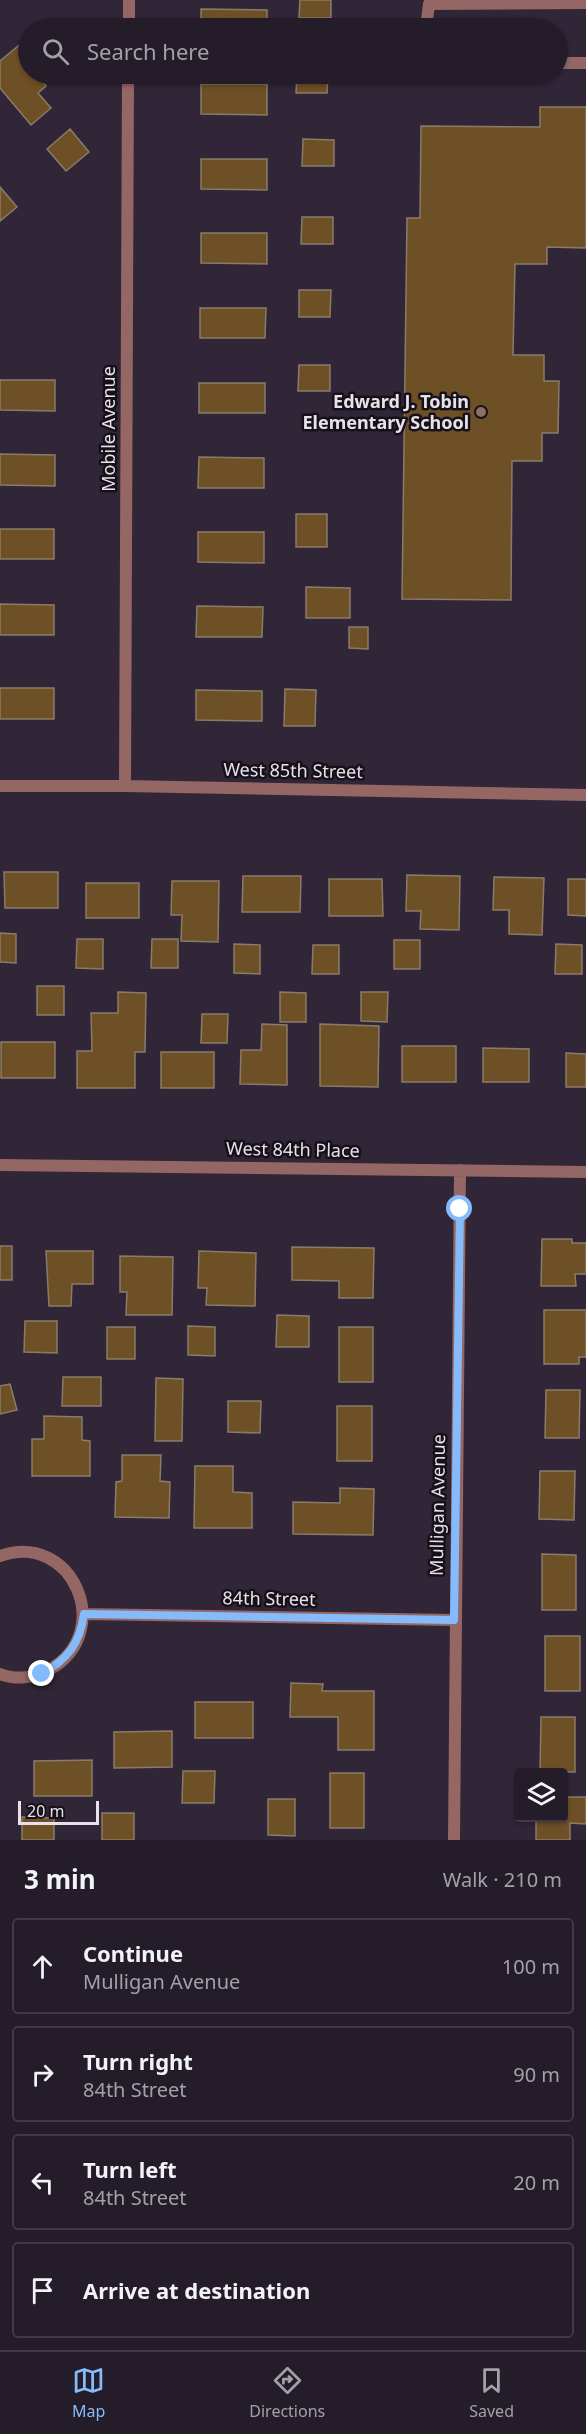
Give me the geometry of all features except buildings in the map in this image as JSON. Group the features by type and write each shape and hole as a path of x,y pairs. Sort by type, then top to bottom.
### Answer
{"street":[{"path":"129,0 129,18"},
{"path":"427,18 429,4 586,3"},
{"path":"568,63 586,63"},
{"name":"Mobile Avenue","path":"125,786 128,84"},
{"name":"West 85th Street","path":"0,786 125,786 586,795"},
{"name":"West 84th Place","path":"0,1165 586,1172"},
{"name":"Mulligan Avenue","path":"454,1840 454,1620 460,1170"},
{"path":"0,1556 27,1553 45,1557 61,1566 73,1580 81,1596 84,1614 81,1633 73,1650 59,1665 42,1674 23,1678 0,1674"},
{"name":"84th Street","path":"84,1614 454,1620"}],"place":[{"name":"Edward J. Tobin Elementary School","path":"481,412"}],"route":[{"path":"42,1674 59,1665 73,1650 81,1633 84,1614 454,1620 460,1209"}]}
